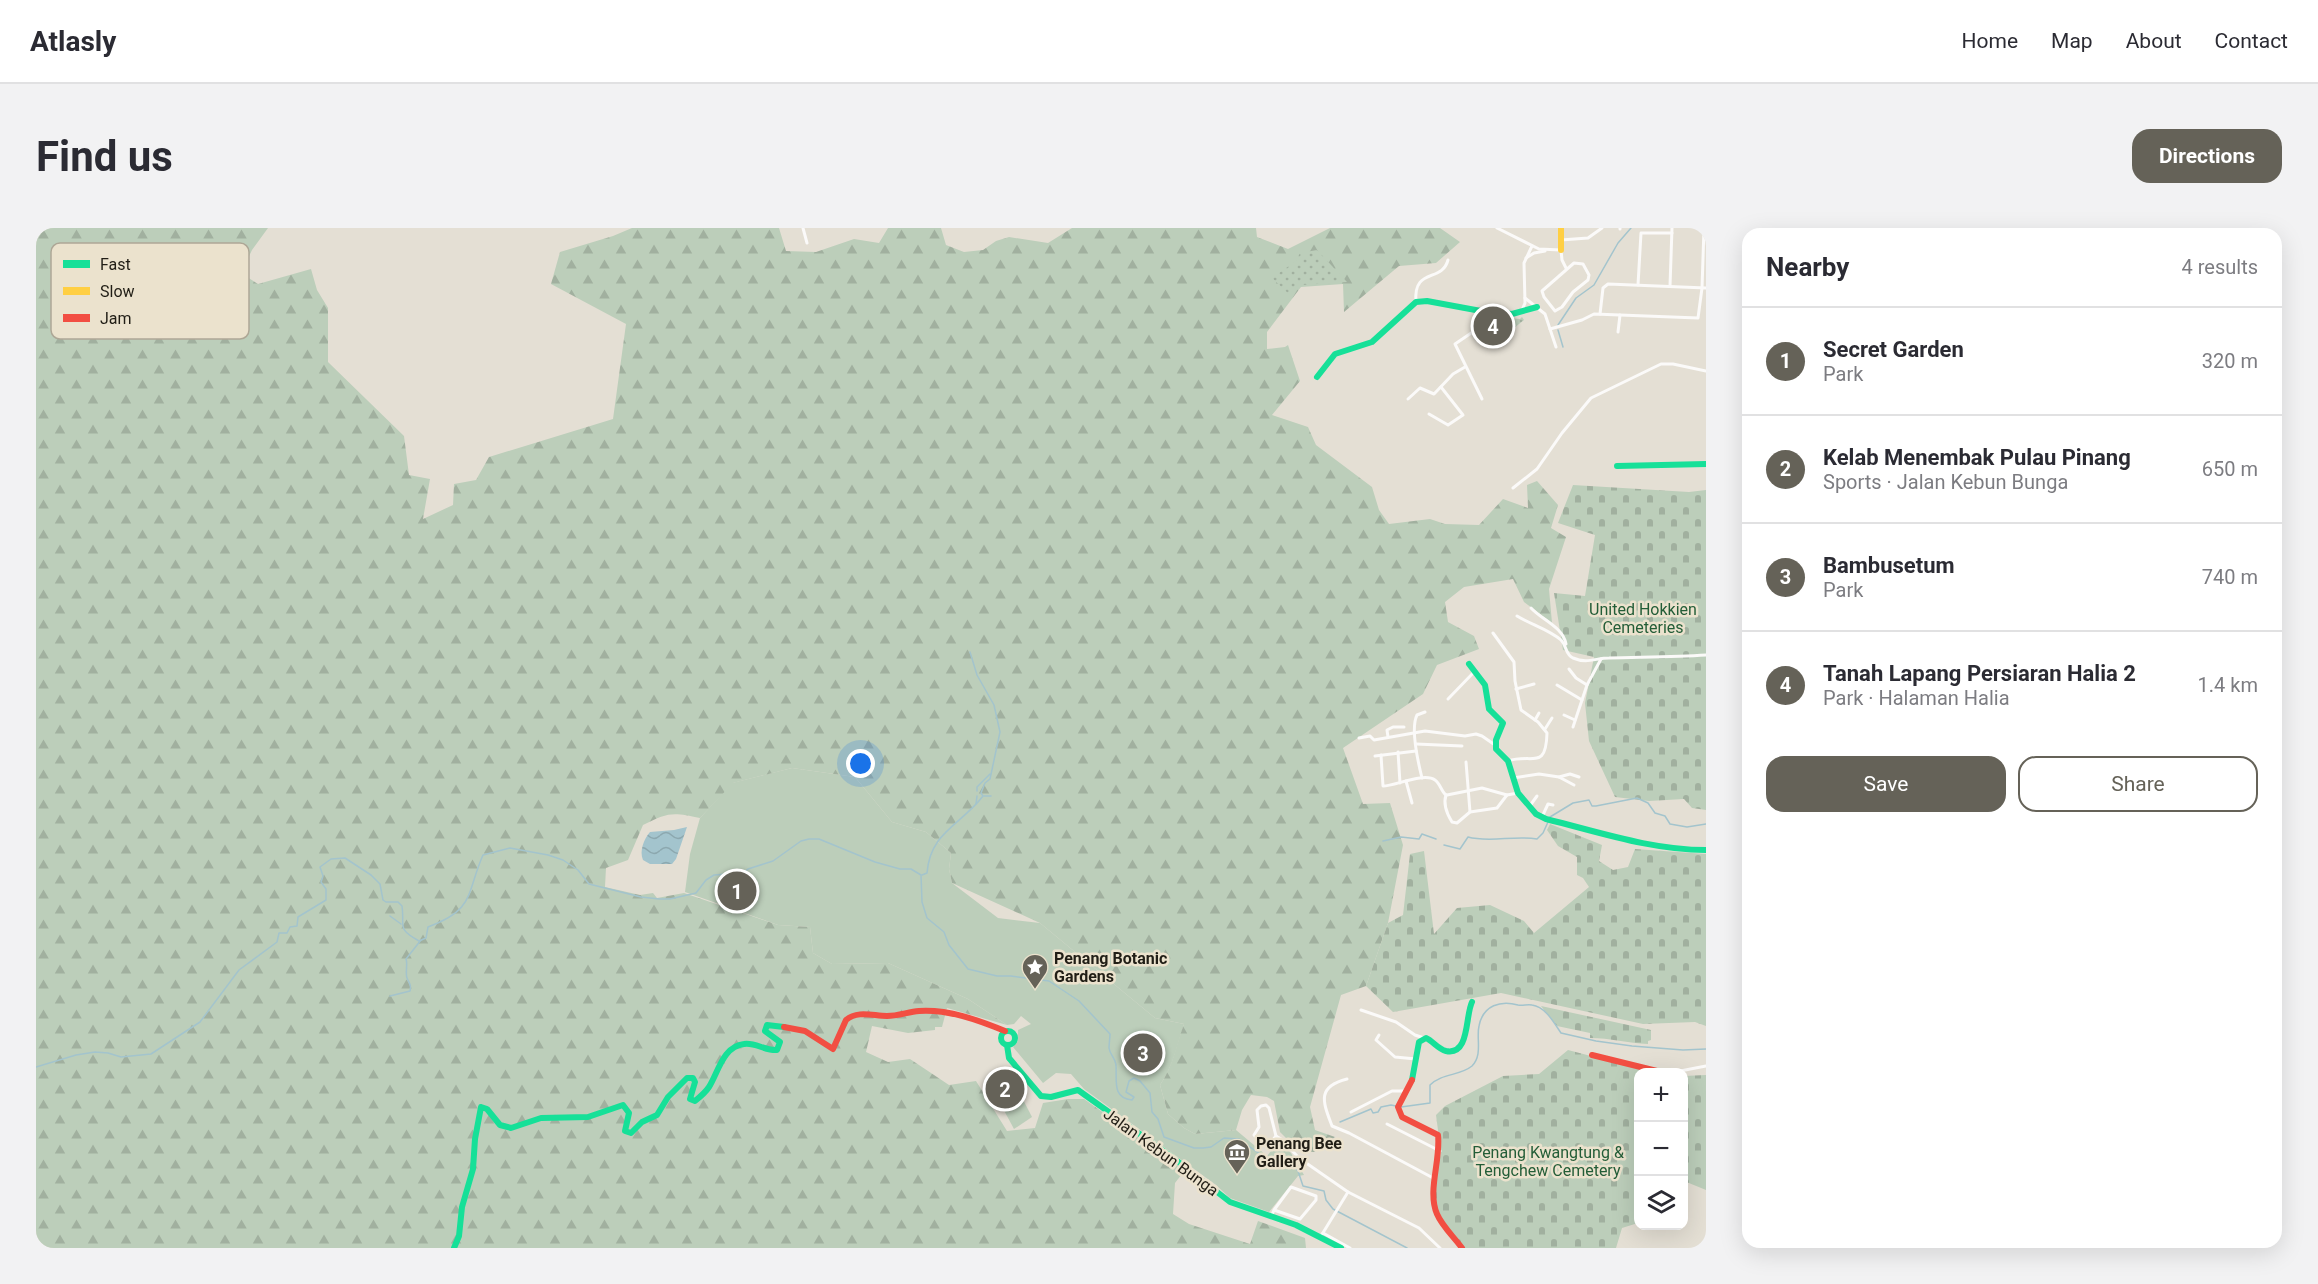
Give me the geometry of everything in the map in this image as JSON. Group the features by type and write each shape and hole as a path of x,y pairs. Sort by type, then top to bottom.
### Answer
{"street":[{"path":"803,228 807,243"},
{"path":"1497,228 1539,249 1561,250"},
{"path":"1561,228 1561,250 1566,268"},
{"path":"1561,240 1588,238 1602,228"},
{"path":"1670,286 1672,228"},
{"path":"1550,329 1582,321 1592,314 1698,318 1704,288 1704,228"},
{"path":"1638,285 1641,233 1672,233"},
{"path":"1519,313 1524,308 1525,259 1532,246"},
{"path":"1525,259 1550,250"},
{"path":"1416,302 1415,290 1419,282 1444,269 1448,260"},
{"path":"1574,263 1581,263 1589,277 1573,292 1562,307 1555,311 1542,292 1566,268 1574,263"},
{"path":"1600,314 1605,285 1610,283 1704,288"},
{"path":"1525,298 1545,314 1556,347"},
{"path":"1317,377 1335,354 1372,342 1416,302 1426,301 1490,312 1519,313 1537,307"},
{"path":"1482,399 1455,344 1486,323 1490,312"},
{"path":"1617,332 1620,315"},
{"path":"1513,488 1537,469 1593,397 1661,364 1673,364 1706,371"},
{"path":"1408,399 1420,388 1433,394 1453,374 1465,367"},
{"path":"1429,414 1448,425 1463,415 1441,387"},
{"path":"1617,466 1706,464"},
{"path":"1531,608 1564,636 1570,657 1583,662 1603,658 1706,655"},
{"path":"1517,616 1559,638 1566,646"},
{"path":"1493,633 1514,662 1516,689 1521,710 1545,729"},
{"path":"1573,727 1587,685 1603,658"},
{"path":"1469,664 1485,685 1489,709 1503,723 1495,746"},
{"path":"1569,669 1576,678 1587,685"},
{"path":"1448,699 1475,671"},
{"path":"1516,689 1534,684"},
{"path":"1557,685 1582,700"},
{"path":"1422,778 1416,751 1415,717 1425,712"},
{"path":"1535,720 1539,713"},
{"path":"1564,715 1575,720"},
{"path":"1508,761 1541,757 1546,747 1545,729 1552,718"},
{"path":"1388,737 1387,730 1390,728 1404,727"},
{"path":"1359,738 1370,736 1374,740 1425,731 1465,736 1476,734 1495,746 1508,761 1518,793 1529,807 1546,819 1653,846 1678,850 1706,850"},
{"path":"1416,744 1462,746"},
{"path":"1375,756 1416,751"},
{"path":"1398,752 1400,783"},
{"path":"1381,755 1382,785 1385,787 1422,778 1436,780 1446,795 1445,804 1452,822 1460,823 1470,812 1497,808 1507,795"},
{"path":"1466,762 1470,812"},
{"path":"1513,778 1539,774 1559,777 1574,785"},
{"path":"1559,777 1565,774 1578,777"},
{"path":"1406,781 1412,803"},
{"path":"1446,795 1482,788 1507,795 1518,793"},
{"path":"1529,807 1537,796"},
{"path":"1546,819 1548,804 1552,805"},
{"path":"1361,1010 1396,1022 1419,1038 1432,1040 1444,1050 1451,1051 1458,1049 1465,1039 1468,1011 1472,1002"},
{"path":"454,1248 459,1236 462,1206 473,1168 480,1107 487,1109 500,1125 511,1128 541,1118 588,1117 623,1105 629,1113 625,1131 631,1133 642,1122 657,1115 668,1097 687,1078 693,1078 695,1082 690,1099 694,1101 701,1097 714,1080 723,1059 741,1044 753,1045 769,1051 777,1050 780,1042 765,1031 766,1025 805,1031 833,1049 838,1045 844,1022 853,1016 862,1014 885,1016 919,1011 941,1011 1013,1032 1016,1038 1012,1044 1007,1045 1001,1039 1005,1031"},
{"path":"1379,1035 1376,1040 1395,1057 1416,1059"},
{"path":"1419,1038 1412,1082 1398,1106 1402,1117 1438,1136 1440,1151 1435,1179 1434,1204 1438,1216 1462,1248"},
{"name":"Jalan Kebun Bunga","path":"1007,1045 1009,1058 1037,1092 1046,1098 1078,1090 1176,1160 1221,1196 1241,1207 1322,1235 1341,1248"},
{"path":"1592,1055 1645,1068"},
{"path":"1688,1069 1706,1066"},
{"path":"1347,1079 1333,1082 1325,1091 1323,1102 1332,1126 1435,1179"},
{"path":"1351,1112 1392,1091 1406,1091"},
{"path":"1276,1136 1268,1146 1255,1137 1259,1127 1257,1110 1261,1106 1266,1105 1269,1108 1276,1136 1299,1158 1348,1192 1419,1228 1440,1248"},
{"path":"1387,1124 1440,1151"},
{"path":"1271,1217 1274,1210 1290,1188 1315,1195 1316,1198 1300,1219 1274,1210"},
{"path":"1348,1192 1322,1235 1350,1248"}],"green space":[{"path":"36,228 268,228 249,256 249,243 51,243 51,339 249,339 249,278 258,284 311,269 317,290 328,308 328,362 404,436 409,475 430,479 423,519 453,505 454,484 476,480 489,457 613,419 626,324 551,284 560,252 632,228 779,228 786,251 816,252 854,239 879,243 888,228 941,228 946,245 964,252 983,250 996,241 1009,237 1048,243 1072,228 1256,228 1257,237 1288,249 1330,228 1440,228 1460,242 1436,263 1399,266 1344,312 1343,284 1301,287 1267,332 1267,349 1288,345 1300,381 1272,415 1308,427 1316,445 1372,487 1379,510 1389,524 1430,519 1445,524 1479,525 1503,499 1528,508 1527,485 1537,481 1558,505 1551,528 1566,537 1549,589 1552,623 1524,602 1513,579 1464,587 1445,602 1448,622 1474,636 1479,649 1437,665 1423,694 1343,748 1363,804 1390,803 1403,845 1388,923 1366,986 1341,995 1310,1107 1315,1130 1335,1137 1314,1152 1299,1151 1280,1132 1274,1101 1267,1097 1251,1095 1242,1110 1236,1130 1195,1134 1184,1128 1168,1114 1160,1085 1171,1063 1184,1024 1155,1018 1040,923 952,883 949,869 951,853 926,832 892,822 855,777 792,768 733,783 700,818 671,814 643,825 628,860 606,868 605,887 640,895 653,893 657,898 684,893 778,925 810,927 813,953 832,964 888,963 968,999 1007,1025 947,1008 942,1027 935,1027 935,1030 908,1033 872,1026 866,1052 888,1062 910,1059 949,1085 976,1081 1007,1131 1035,1128 1043,1103 1084,1099 1185,1170 1175,1183 1173,1214 1189,1224 1250,1244 1258,1221 1305,1238 1306,1248 36,1248"},
{"path":"1317,250 1347,282 1302,285 1290,295 1272,278 1296,261 1300,253"},
{"path":"1497,317 1520,319 1522,317 1524,320 1514,328 1505,320 1485,334 1482,329"},
{"name":"United Hokkien Cemeteries","path":"1573,485 1689,492 1706,490 1706,810 1692,808 1684,799 1649,801 1615,797 1589,741 1585,703 1594,657 1563,650 1554,593 1585,596 1595,535 1558,523"},
{"name":"Penang Botanic Gardens","path":"792,768 855,777 892,822 926,832 951,853 949,869 952,883 998,918 1040,923 1155,1018 1184,1024 1171,1063 1160,1085 1168,1114 1195,1134 1236,1130 1267,1156 1279,1141 1291,1153 1304,1175 1298,1176 1269,1212 1230,1198 1216,1185 1084,1089 1071,1074 1056,1073 1043,1083 1013,1047 1018,1041 1018,1030 1031,1024 1021,1016 1014,1024 1007,1025 968,999 888,963 832,964 813,953 810,927 778,925 685,892 690,854 700,818 732,783"},
{"path":"1550,824 1602,845 1599,861 1613,870 1628,867 1635,849 1706,854 1706,1026 1695,1022 1643,1024 1501,993 1393,1012 1366,986 1388,923 1403,915 1410,854 1424,851 1434,934 1457,908 1490,905 1524,921 1534,933 1589,887 1583,878 1577,875 1577,857 1558,846 1547,830"},
{"path":"1541,1006 1651,1030 1651,1040 1648,1044 1590,1038 1590,1033 1557,1026"},
{"name":"Penang Kwangtung & Tengchew Cemetery","path":"1568,1050 1637,1068 1634,1068 1634,1224 1622,1228 1616,1248 1464,1248 1441,1221 1434,1206 1434,1182 1441,1153 1436,1115 1445,1106 1503,1076 1539,1074"},
{"path":"1706,1075 1706,1190 1688,1183 1688,1076"},
{"path":"1018,1090 1032,1117 1014,1129 1000,1103"}],"water":[{"path":"687,827 676,859 672,864 650,864 643,860 643,845 650,832"}],"waterway":[{"path":"1558,325 1576,298 1594,285 1618,243 1631,228"},
{"path":"1558,330 1563,347"},
{"path":"922,875 927,873 929,859 940,838 983,796 981,793 985,783 990,779 1000,732 994,705 977,675 970,652"},
{"path":"977,791 977,787 990,774"},
{"path":"976,804 977,796"},
{"path":"984,796 991,796"},
{"path":"1550,817 1573,803 1589,800 1592,806 1596,806 1637,798 1648,803 1655,813 1665,816 1670,824 1687,827 1706,824"},
{"path":"1444,845 1460,849 1468,837 1537,839 1548,822"},
{"path":"1383,841 1401,837 1419,839 1422,834 1436,839"},
{"path":"36,1067 95,1052 121,1057 151,1054 200,1022 239,970 277,942 279,933 287,933 290,927 297,926 298,917 326,900 326,889 321,882 323,876 320,867 331,859 345,858 371,875 380,884 383,900 398,902 402,906 404,930 419,941 426,938 428,927 443,921 462,907 471,890 483,855 510,848 563,860 578,870 589,884 641,897 670,899 696,893 706,880 714,875 743,873 748,869 773,861 801,841 819,839 875,862 900,869 911,869 921,875 922,902 927,918 944,932 949,945 968,969 997,976 1049,981 1079,1001 1110,1034 1109,1048 1116,1064 1118,1092 1126,1099 1132,1100 1134,1097 1126,1092 1129,1081 1134,1078 1140,1081 1150,1093 1152,1112 1158,1119 1164,1137 1194,1148 1211,1147 1224,1138 1239,1139 1268,1160 1292,1165 1298,1171 1303,1186 1324,1191 1326,1200 1333,1209 1407,1248"},
{"path":"390,916 401,924"},
{"path":"390,996 410,991 406,976 406,959 421,940"},
{"path":"1340,1122 1371,1109 1373,1113 1378,1112 1381,1107 1391,1105 1401,1107 1430,1103 1430,1085 1440,1078 1462,1072 1475,1062 1481,1019 1484,1013 1499,1004 1537,1006 1549,1016 1561,1033 1596,1041 1683,1050 1706,1049"}],"traffic: fast":[{"path":"1317,377 1335,354 1372,342 1416,302 1427,301 1512,314 1537,307"},
{"path":"1617,466 1706,464"},
{"path":"1469,664 1485,685 1489,709 1503,723 1496,740 1496,749 1508,761 1518,793 1536,814 1546,819 1645,844 1706,850"},
{"path":"1412,1080 1419,1042 1426,1038 1440,1049 1454,1051 1463,1041 1472,1002"},
{"path":"454,1248 459,1236 462,1207 473,1169 475,1139 481,1107 487,1109 500,1125 511,1128 541,1118 588,1117 623,1105 629,1113 625,1131 631,1133 642,1122 657,1115 668,1097 687,1078 693,1078 695,1082 690,1099 695,1101 699,1098 709,1087 726,1055 737,1046 748,1044 777,1050 780,1042 765,1031 767,1025 784,1027"},
{"path":"1005,1031 1011,1031 1015,1038 1011,1045 1005,1045 1001,1041 1001,1035 1005,1031"},
{"path":"1007,1045 1009,1058 1041,1096 1051,1097 1078,1090 1230,1202 1296,1225 1341,1248"}],"traffic: slow":[{"path":"1561,228 1561,250"}],"traffic: jam":[{"path":"784,1027 805,1031 833,1049 846,1020 861,1014 887,1016 919,1011 941,1012 974,1019 1005,1031"},
{"path":"1592,1055 1645,1068"},
{"path":"1412,1080 1398,1107 1402,1117 1438,1135 1434,1205 1442,1223 1462,1248"}],"place":[{"name":"Tanah Lapang Persiaran Halia 2","path":"1493,326"},
{"name":"Secret Garden","path":"737,891"},
{"name":"Penang Botanic Gardens","path":"1035,990"},
{"name":"Bambusetum","path":"1143,1053"},
{"name":"Kelab Menembak Pulau Pinang","path":"1005,1089"},
{"name":"Penang Bee Gallery","path":"1237,1175"}]}
